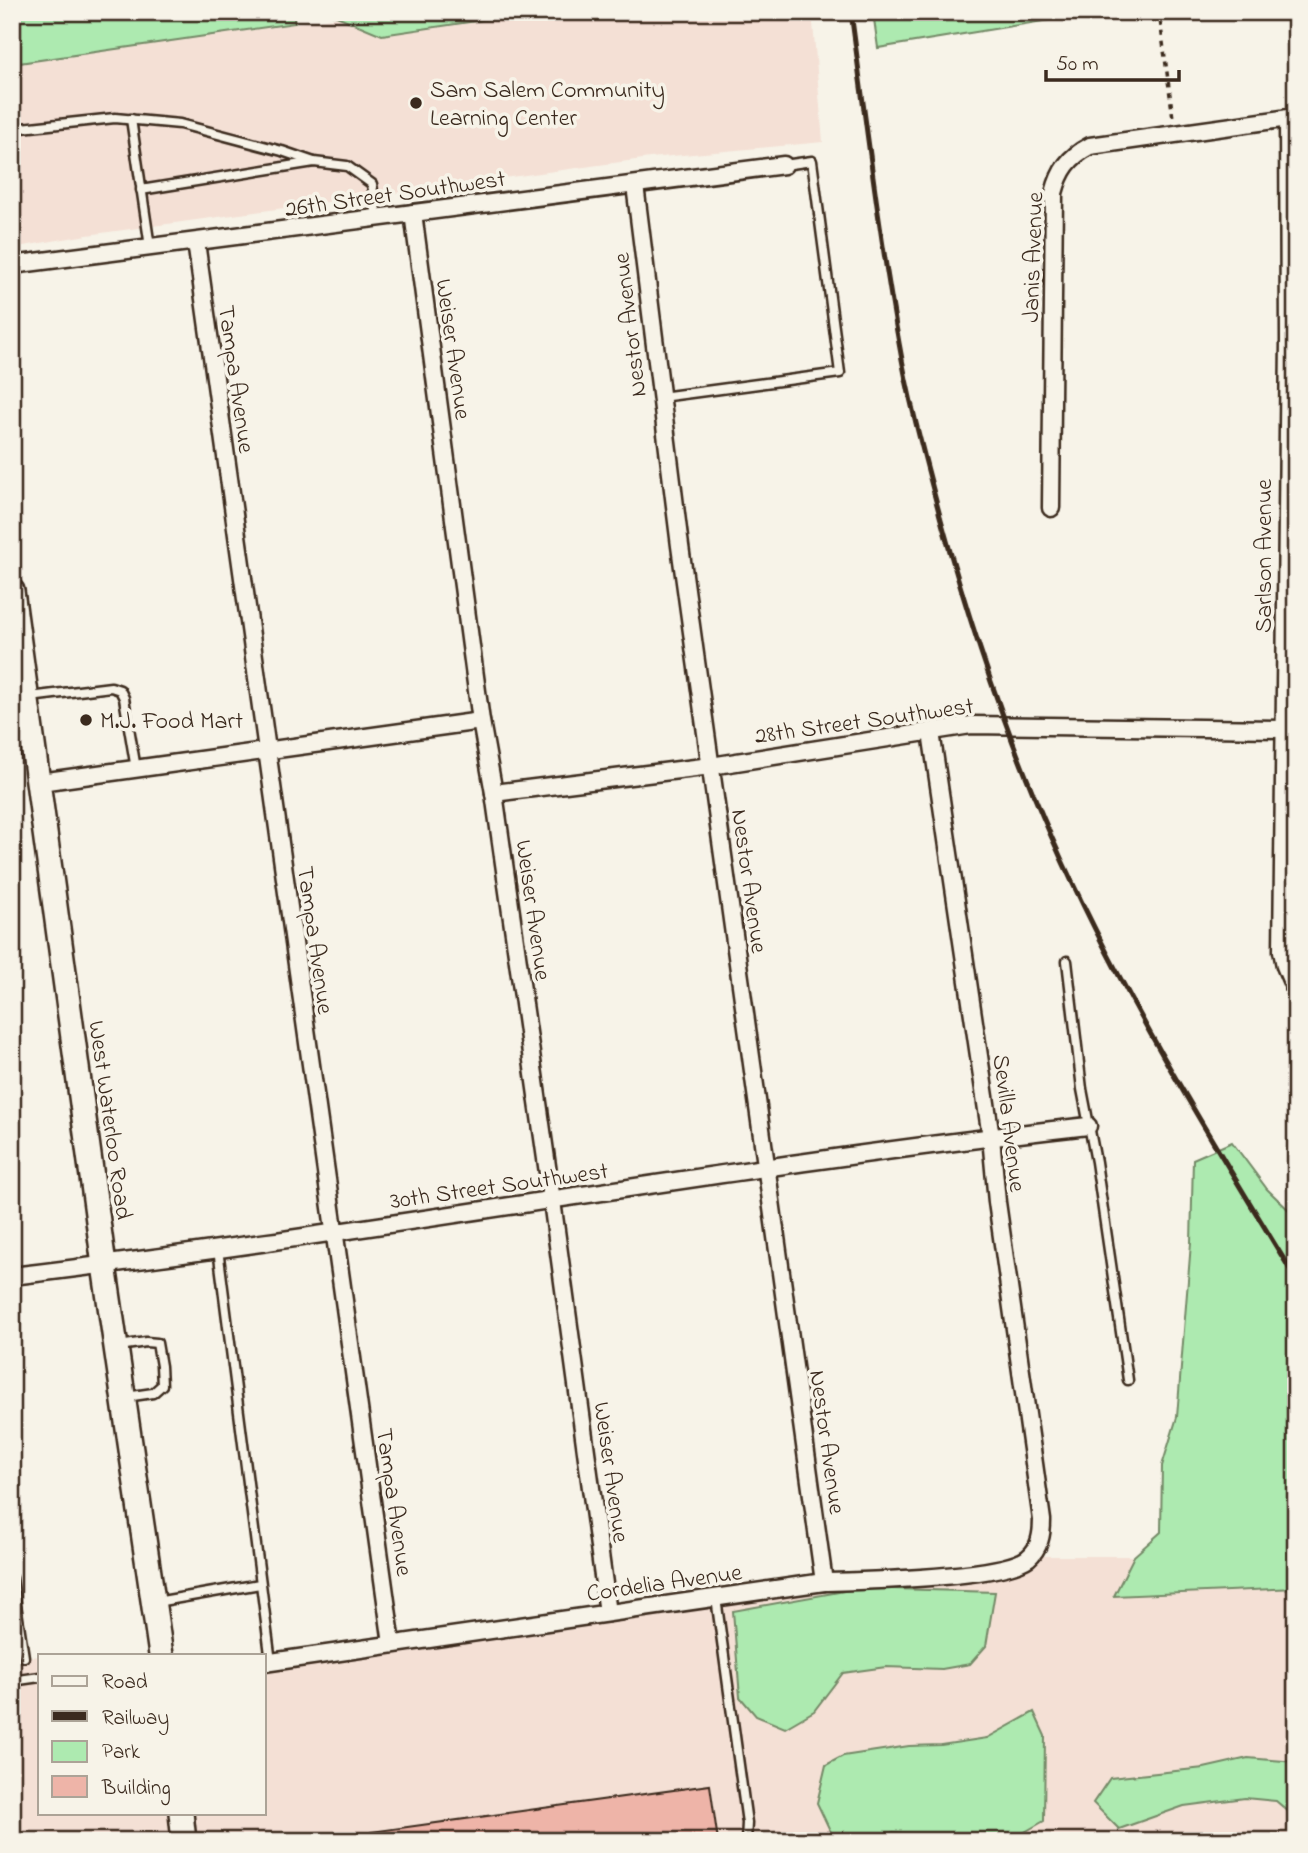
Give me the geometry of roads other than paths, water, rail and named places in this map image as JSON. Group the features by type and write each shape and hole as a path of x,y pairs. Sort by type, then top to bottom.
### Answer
{"main road":[{"name":"West Waterloo Road","path":"12,591 104,1265 161,1654"},
{"path":"181,1814 184,1841"}],"street":[{"name":"Janis Avenue","path":"1051,508 1054,193 1059,174 1078,152 1090,146 1292,118"},
{"name":"Sarlson Avenue","path":"1292,118 1292,340 1282,951 1296,992"},
{"name":"26th Street Southwest","path":"12,265 784,165"},
{"name":"Nestor Avenue","path":"635,185 661,397 824,1582"},
{"name":"Weiser Avenue","path":"413,213 481,721 494,793 608,1613"},
{"name":"Tampa Avenue","path":"196,242 265,751 392,1644"},
{"path":"40,782 481,721"},
{"name":"28th Street Southwest","path":"494,793 711,766 971,725 1285,729"},
{"name":"Sevilla Avenue","path":"931,732 991,1137 997,1202 1042,1520"},
{"name":"30th Street Southwest","path":"12,1276 218,1249 766,1168 1088,1126"},
{"name":"Cordelia Avenue","path":"267,1662 824,1582 918,1578 1013,1565 1026,1560 1033,1553 1042,1533 1042,1520"}],"lane":[{"path":"12,129 103,119 180,124 314,162 347,166 372,184 377,217"},
{"path":"131,119 149,247"},
{"path":"661,397 840,373 812,161 784,165"},
{"path":"141,190 314,162"},
{"path":"27,697 111,687 120,690 124,698 136,769"},
{"path":"1068,961 1088,1126 1096,1161 1128,1380"},
{"path":"218,1249 260,1584 267,1662"},
{"path":"116,1346 157,1343 162,1366 162,1385 153,1394 123,1398"},
{"path":"12,1578 24,1657"},
{"path":"153,1602 260,1584"},
{"path":"716,1598 747,1823 747,1841"},
{"path":"12,1681 38,1677"}],"railway":[{"path":"851,12 899,343 940,516 990,679 1035,799 1106,952 1198,1117 1296,1279"}],"place":[{"name":"Sam Salem Community Learning Center","path":"416,103"},
{"name":"M.J. Food Mart","path":"86,720"}]}
